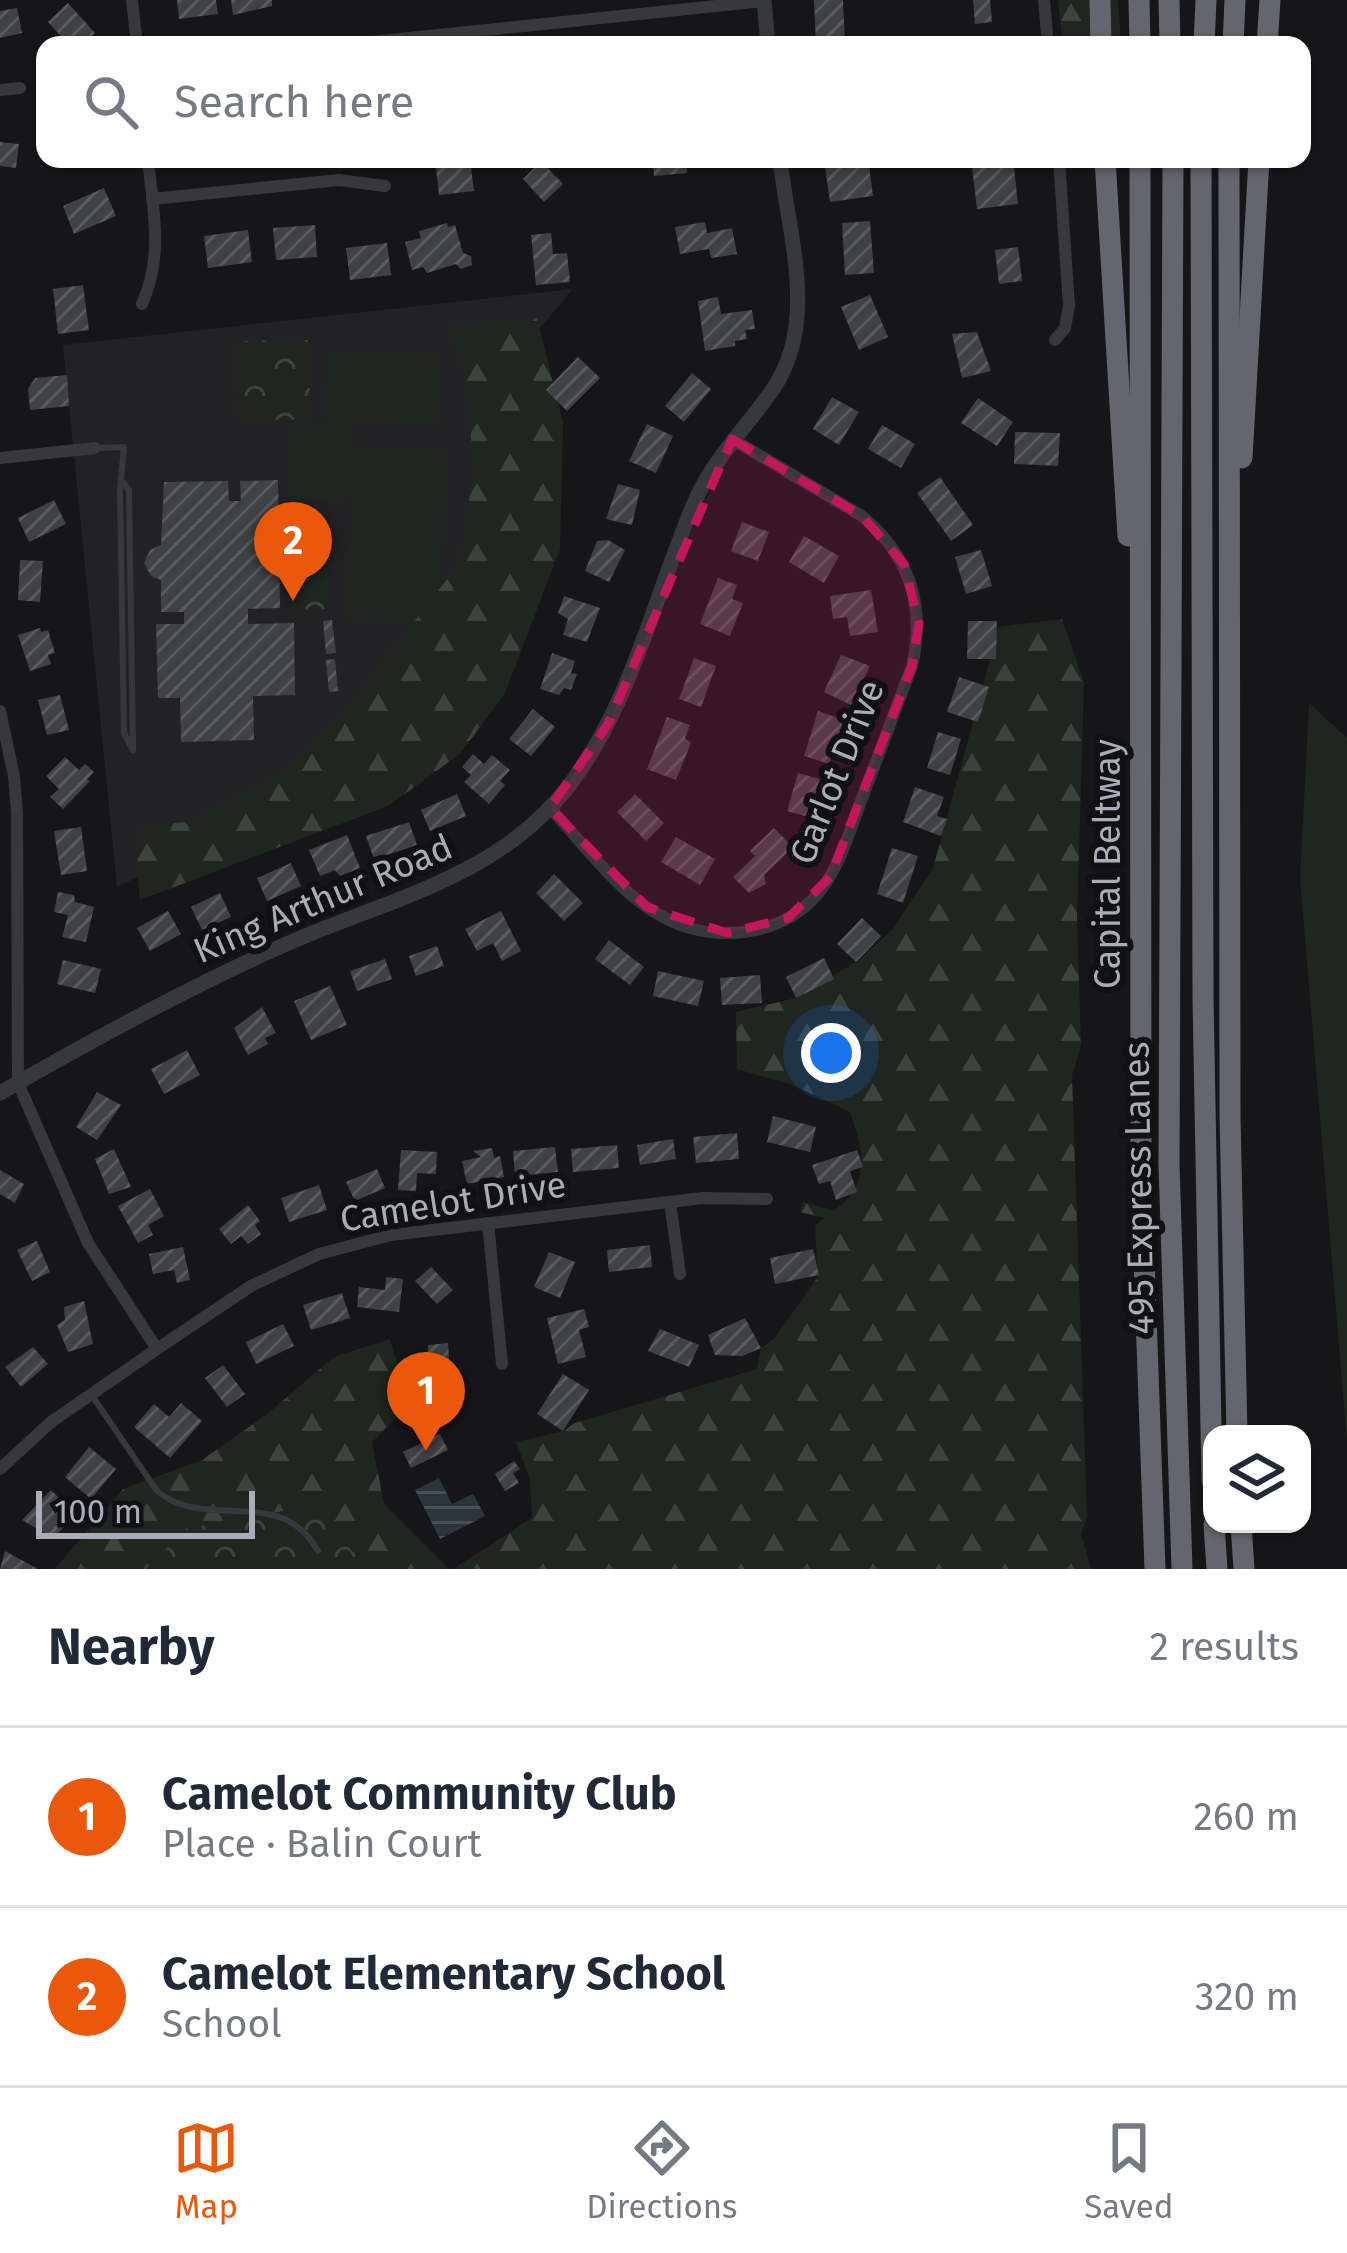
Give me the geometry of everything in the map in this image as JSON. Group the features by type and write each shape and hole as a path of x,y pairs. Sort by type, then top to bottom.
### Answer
{"highway":[{"path":"1100,0 1101,36"},
{"path":"1139,0 1140,36"},
{"path":"1169,0 1170,36"},
{"path":"1204,36 1206,0"},
{"path":"1233,36 1235,0"},
{"path":"1268,36 1270,0"},
{"path":"1105,168 1121,453 1141,687"},
{"name":"Capital Beltway","path":"1140,168 1142,1262 1155,1569"},
{"name":"495 Express Lanes","path":"1173,168 1169,1164 1182,1569"},
{"name":"495 Express Lanes","path":"1201,168 1203,1020 1211,1425"},
{"path":"1229,168 1230,1115 1237,1425"},
{"path":"1230,596 1250,365 1259,168"},
{"path":"1215,1533 1217,1569"},
{"path":"1242,1533 1244,1569"}],"street":[{"path":"132,0 136,36"},
{"path":"1044,0 1047,36"},
{"path":"428,36 764,1 768,36"},
{"path":"0,90 20,88"},
{"path":"142,304 154,277 157,254 149,168"},
{"name":"King Arthur Road","path":"0,1093 235,968 472,870 550,808 608,724 698,494 732,439 782,375 796,330 796,279 781,168"},
{"path":"1055,340 1065,328 1070,306 1060,168"},
{"path":"152,199 339,180 385,186"},
{"name":"Garlot Drive","path":"550,808 647,907 705,932 748,932 770,926 804,908 830,877 912,666 917,602 904,564 879,529 732,439"},
{"path":"0,458 95,448"},
{"path":"0,711 14,776 19,1082 88,1243 157,1349"},
{"path":"0,903 17,903"},
{"name":"Camelot Drive","path":"0,1469 51,1422 157,1349 251,1286 319,1254 391,1235 488,1223 670,1202 767,1199"},
{"path":"670,1202 680,1274"},
{"path":"488,1223 502,1364"}],"lane":[{"path":"95,448 124,447 120,490 124,734 133,750 129,490 124,483"},
{"path":"91,1394 167,1499 196,1508 286,1517 306,1532 318,1551"}],"highlighted area":[{"path":"732,439 862,516 904,564 919,623 912,666 830,877 788,918 727,933 647,907 550,808 608,724"}],"shaded area":[{"path":"573,289 473,407 548,478 450,725 117,887 63,345"},
{"path":"439,1478 452,1504 473,1494 485,1516 440,1539 415,1490"}],"green space":[{"path":"1058,0 1118,0 1120,36 1062,36"},
{"path":"537,318 563,423 560,549 505,693 460,754 388,806 140,900 141,827 185,822 286,770 346,709 459,564 474,469 464,367 446,326"},
{"path":"309,340 310,419 239,421 238,341"},
{"path":"327,352 440,355 438,423 349,422 350,498 290,499 288,424 348,423 325,421"},
{"path":"356,446 448,452 437,624 345,618"},
{"path":"309,507 328,517 328,609 291,610 290,519 303,518"},
{"path":"1062,619 1084,682 1077,919 1081,1046 1072,1075 1087,1517 1081,1534 1091,1569 453,1569 532,1518 530,1479 516,1442 757,1369 761,1348 775,1338 818,1276 815,1226 824,1218 800,1212 803,1202 834,1211 854,1188 862,1165 855,1127 850,1112 793,1085 737,1069 736,1012 796,998 856,962 893,929 933,868 999,627"},
{"path":"1309,703 1347,738 1347,1441 1300,879"},
{"path":"390,1339 410,1404 372,1442 384,1504 449,1569 55,1569 123,1489 202,1460 266,1415 334,1357"},
{"path":"316,1505 352,1551 374,1569 146,1569 185,1529"}],"building":[{"path":"177,0 216,0 218,14 179,19"},
{"path":"231,0 272,0 272,6 233,15"},
{"path":"814,0 843,0 845,36 816,36"},
{"path":"973,0 990,0 992,22 975,24"},
{"path":"68,3 95,33 61,36 48,22"},
{"path":"17,8 22,33 0,38 0,11"},
{"path":"0,142 19,144 16,168 0,166"},
{"path":"436,168 471,168 474,191 439,195"},
{"path":"534,168 548,168 563,184 544,202 523,179"},
{"path":"654,168 687,168 687,173 654,176"},
{"path":"825,168 869,168 873,196 830,202"},
{"path":"972,168 1014,168 1018,204 977,209"},
{"path":"104,188 116,216 74,234 63,206"},
{"path":"870,221 874,273 845,275 842,223"},
{"path":"705,222 707,233 732,228 737,254 711,258 709,249 680,254 675,227"},
{"path":"447,223 448,227 455,225 472,265 461,269 456,264 427,273 423,267 412,270 405,242 421,238 419,231"},
{"path":"315,225 317,257 276,260 273,228"},
{"path":"248,230 252,262 208,268 204,236"},
{"path":"551,233 553,254 567,253 570,282 536,285 531,235"},
{"path":"387,243 391,275 350,280 346,248"},
{"path":"1018,247 1022,281 999,284 995,250"},
{"path":"83,285 89,330 58,334 53,289"},
{"path":"870,295 888,337 859,350 841,307"},
{"path":"718,297 721,314 752,310 755,329 745,330 747,339 735,341 735,346 705,351 698,301"},
{"path":"977,332 991,371 962,378 952,334"},
{"path":"578,357 600,378 567,411 546,390"},
{"path":"692,373 711,389 684,422 665,406"},
{"path":"67,375 69,406 30,410 28,389 35,378"},
{"path":"832,397 859,412 839,445 813,429"},
{"path":"978,398 1013,422 997,446 961,423"},
{"path":"647,424 673,436 656,473 629,461"},
{"path":"882,425 915,444 901,468 868,449"},
{"path":"1015,432 1060,433 1058,466 1014,464"},
{"path":"940,477 973,525 951,541 917,493"},
{"path":"278,480 280,608 248,609 248,624 294,623 295,695 253,696 254,740 181,742 180,698 158,698 156,624 184,624 184,612 161,612 161,580 151,576 144,563 150,550 161,545 164,482 228,481 229,501 241,501 240,481"},
{"path":"618,484 640,490 632,525 606,519"},
{"path":"54,500 66,524 29,542 18,518"},
{"path":"742,522 769,532 758,561 731,551"},
{"path":"804,536 839,556 824,583 789,562"},
{"path":"608,540 625,550 609,582 585,571 597,541"},
{"path":"981,550 992,586 966,594 955,557"},
{"path":"20,560 43,561 40,602 18,600"},
{"path":"718,578 737,585 732,599 743,603 730,636 700,624"},
{"path":"871,590 878,632 850,636 847,617 833,619 830,596"},
{"path":"564,596 600,608 587,642 563,635 568,619 558,613"},
{"path":"332,620 336,653 326,654 323,621"},
{"path":"968,621 997,621 996,659 967,659"},
{"path":"40,628 41,632 48,630 55,653 48,655 51,664 30,671 18,635"},
{"path":"552,653 575,661 571,673 577,674 571,690 564,688 559,695 540,689"},
{"path":"841,655 870,666 851,705 824,692"},
{"path":"694,658 716,666 701,707 679,699"},
{"path":"335,659 338,691 329,692 326,660"},
{"path":"959,677 989,687 978,722 947,712"},
{"path":"60,695 69,730 47,735 38,700"},
{"path":"533,709 555,727 531,756 509,739"},
{"path":"818,711 844,720 829,764 804,756"},
{"path":"667,717 690,725 685,738 691,743 676,780 647,769"},
{"path":"938,732 961,739 950,775 927,768"},
{"path":"473,754 484,764 492,755 510,770 500,781 505,785 489,804 464,782 471,775 462,767"},
{"path":"65,757 79,770 85,764 94,772 63,809 50,797 59,789 46,776"},
{"path":"798,773 820,779 809,817 787,811"},
{"path":"915,787 944,797 937,816 947,819 941,836 903,822"},
{"path":"457,794 466,816 430,831 421,810"},
{"path":"635,794 664,823 646,841 617,812"},
{"path":"409,822 417,845 374,859 366,836"},
{"path":"81,827 87,871 61,875 54,831"},
{"path":"774,828 793,847 764,875 766,884 749,893 733,877 755,856 750,851"},
{"path":"347,835 360,868 340,876 335,870 320,876 309,850"},
{"path":"676,837 715,859 700,885 661,862"},
{"path":"892,848 918,856 903,903 877,894"},
{"path":"291,863 301,886 267,901 257,878"},
{"path":"554,874 583,903 564,921 536,893"},
{"path":"58,892 94,907 86,942 62,937 68,915 54,912"},
{"path":"220,893 231,917 202,930 191,907"},
{"path":"168,911 181,934 150,951 137,928"},
{"path":"501,911 521,951 502,961 493,943 477,951 465,929"},
{"path":"862,918 881,936 856,962 837,944"},
{"path":"609,940 644,967 630,985 595,959"},
{"path":"437,946 444,966 416,976 409,956"},
{"path":"824,958 834,979 796,998 786,977"},
{"path":"385,959 392,979 357,991 350,971"},
{"path":"63,960 101,969 95,993 57,984"},
{"path":"658,971 704,981 698,1006 653,996"},
{"path":"760,975 762,1003 722,1005 720,978"},
{"path":"330,986 347,1025 311,1040 294,1001"},
{"path":"262,1007 276,1033 265,1038 268,1044 248,1055 234,1028"},
{"path":"187,1050 200,1075 164,1094 151,1069"},
{"path":"97,1092 121,1105 97,1140 76,1127"},
{"path":"773,1116 816,1127 810,1152 767,1142"},
{"path":"737,1133 739,1159 696,1163 693,1137"},
{"path":"673,1139 676,1159 640,1165 637,1145"},
{"path":"617,1145 619,1168 573,1172 571,1149"},
{"path":"555,1147 558,1172 515,1176 513,1151"},
{"path":"492,1148 494,1158 500,1156 504,1177 467,1184 462,1161 481,1157 473,1151"},
{"path":"114,1149 131,1187 109,1194 95,1159"},
{"path":"401,1150 437,1152 436,1174 417,1173 416,1191 398,1190"},
{"path":"857,1150 863,1167 850,1171 857,1192 836,1200 830,1181 819,1184 812,1165"},
{"path":"377,1169 385,1188 355,1201 346,1182"},
{"path":"0,1170 24,1184 15,1203 0,1194"},
{"path":"319,1185 327,1210 289,1222 281,1198"},
{"path":"150,1189 164,1216 148,1225 153,1235 138,1243 118,1206"},
{"path":"248,1205 260,1221 255,1225 261,1234 248,1244 241,1236 231,1244 219,1229"},
{"path":"37,1241 50,1272 32,1281 17,1250"},
{"path":"650,1245 652,1267 609,1272 607,1250"},
{"path":"183,1247 190,1280 177,1283 174,1270 153,1274 149,1254"},
{"path":"813,1249 819,1275 775,1284 770,1258"},
{"path":"549,1252 575,1262 560,1298 534,1287"},
{"path":"431,1267 453,1290 437,1304 415,1281"},
{"path":"386,1277 403,1279 399,1312 357,1307 359,1287 385,1290"},
{"path":"342,1293 350,1318 311,1330 303,1305"},
{"path":"84,1301 93,1344 68,1352 57,1325 65,1320 64,1307"},
{"path":"584,1309 589,1327 579,1330 586,1357 558,1364 547,1318"},
{"path":"745,1318 761,1348 742,1356 715,1355 708,1335"},
{"path":"283,1324 294,1346 256,1364 246,1342"},
{"path":"660,1329 699,1345 689,1367 648,1351"},
{"path":"448,1343 451,1387 426,1386 428,1345"},
{"path":"33,1347 48,1364 21,1387 5,1367"},
{"path":"223,1365 245,1394 227,1407 205,1378"},
{"path":"563,1374 589,1390 563,1431 537,1414"},
{"path":"181,1403 202,1421 170,1458 134,1427 154,1404 169,1417"},
{"path":"440,1434 448,1450 411,1468 403,1452"},
{"path":"89,1447 116,1469 91,1499 65,1477"},
{"path":"514,1461 520,1469 513,1473 519,1483 505,1491 495,1474"},
{"path":"51,1490 76,1515 53,1538 22,1520"},
{"path":"5,1551 38,1569 0,1569"}],"place":[{"name":"Camelot Elementary School","path":"293,601"},
{"name":"Camelot Community Club","path":"426,1451"}]}
